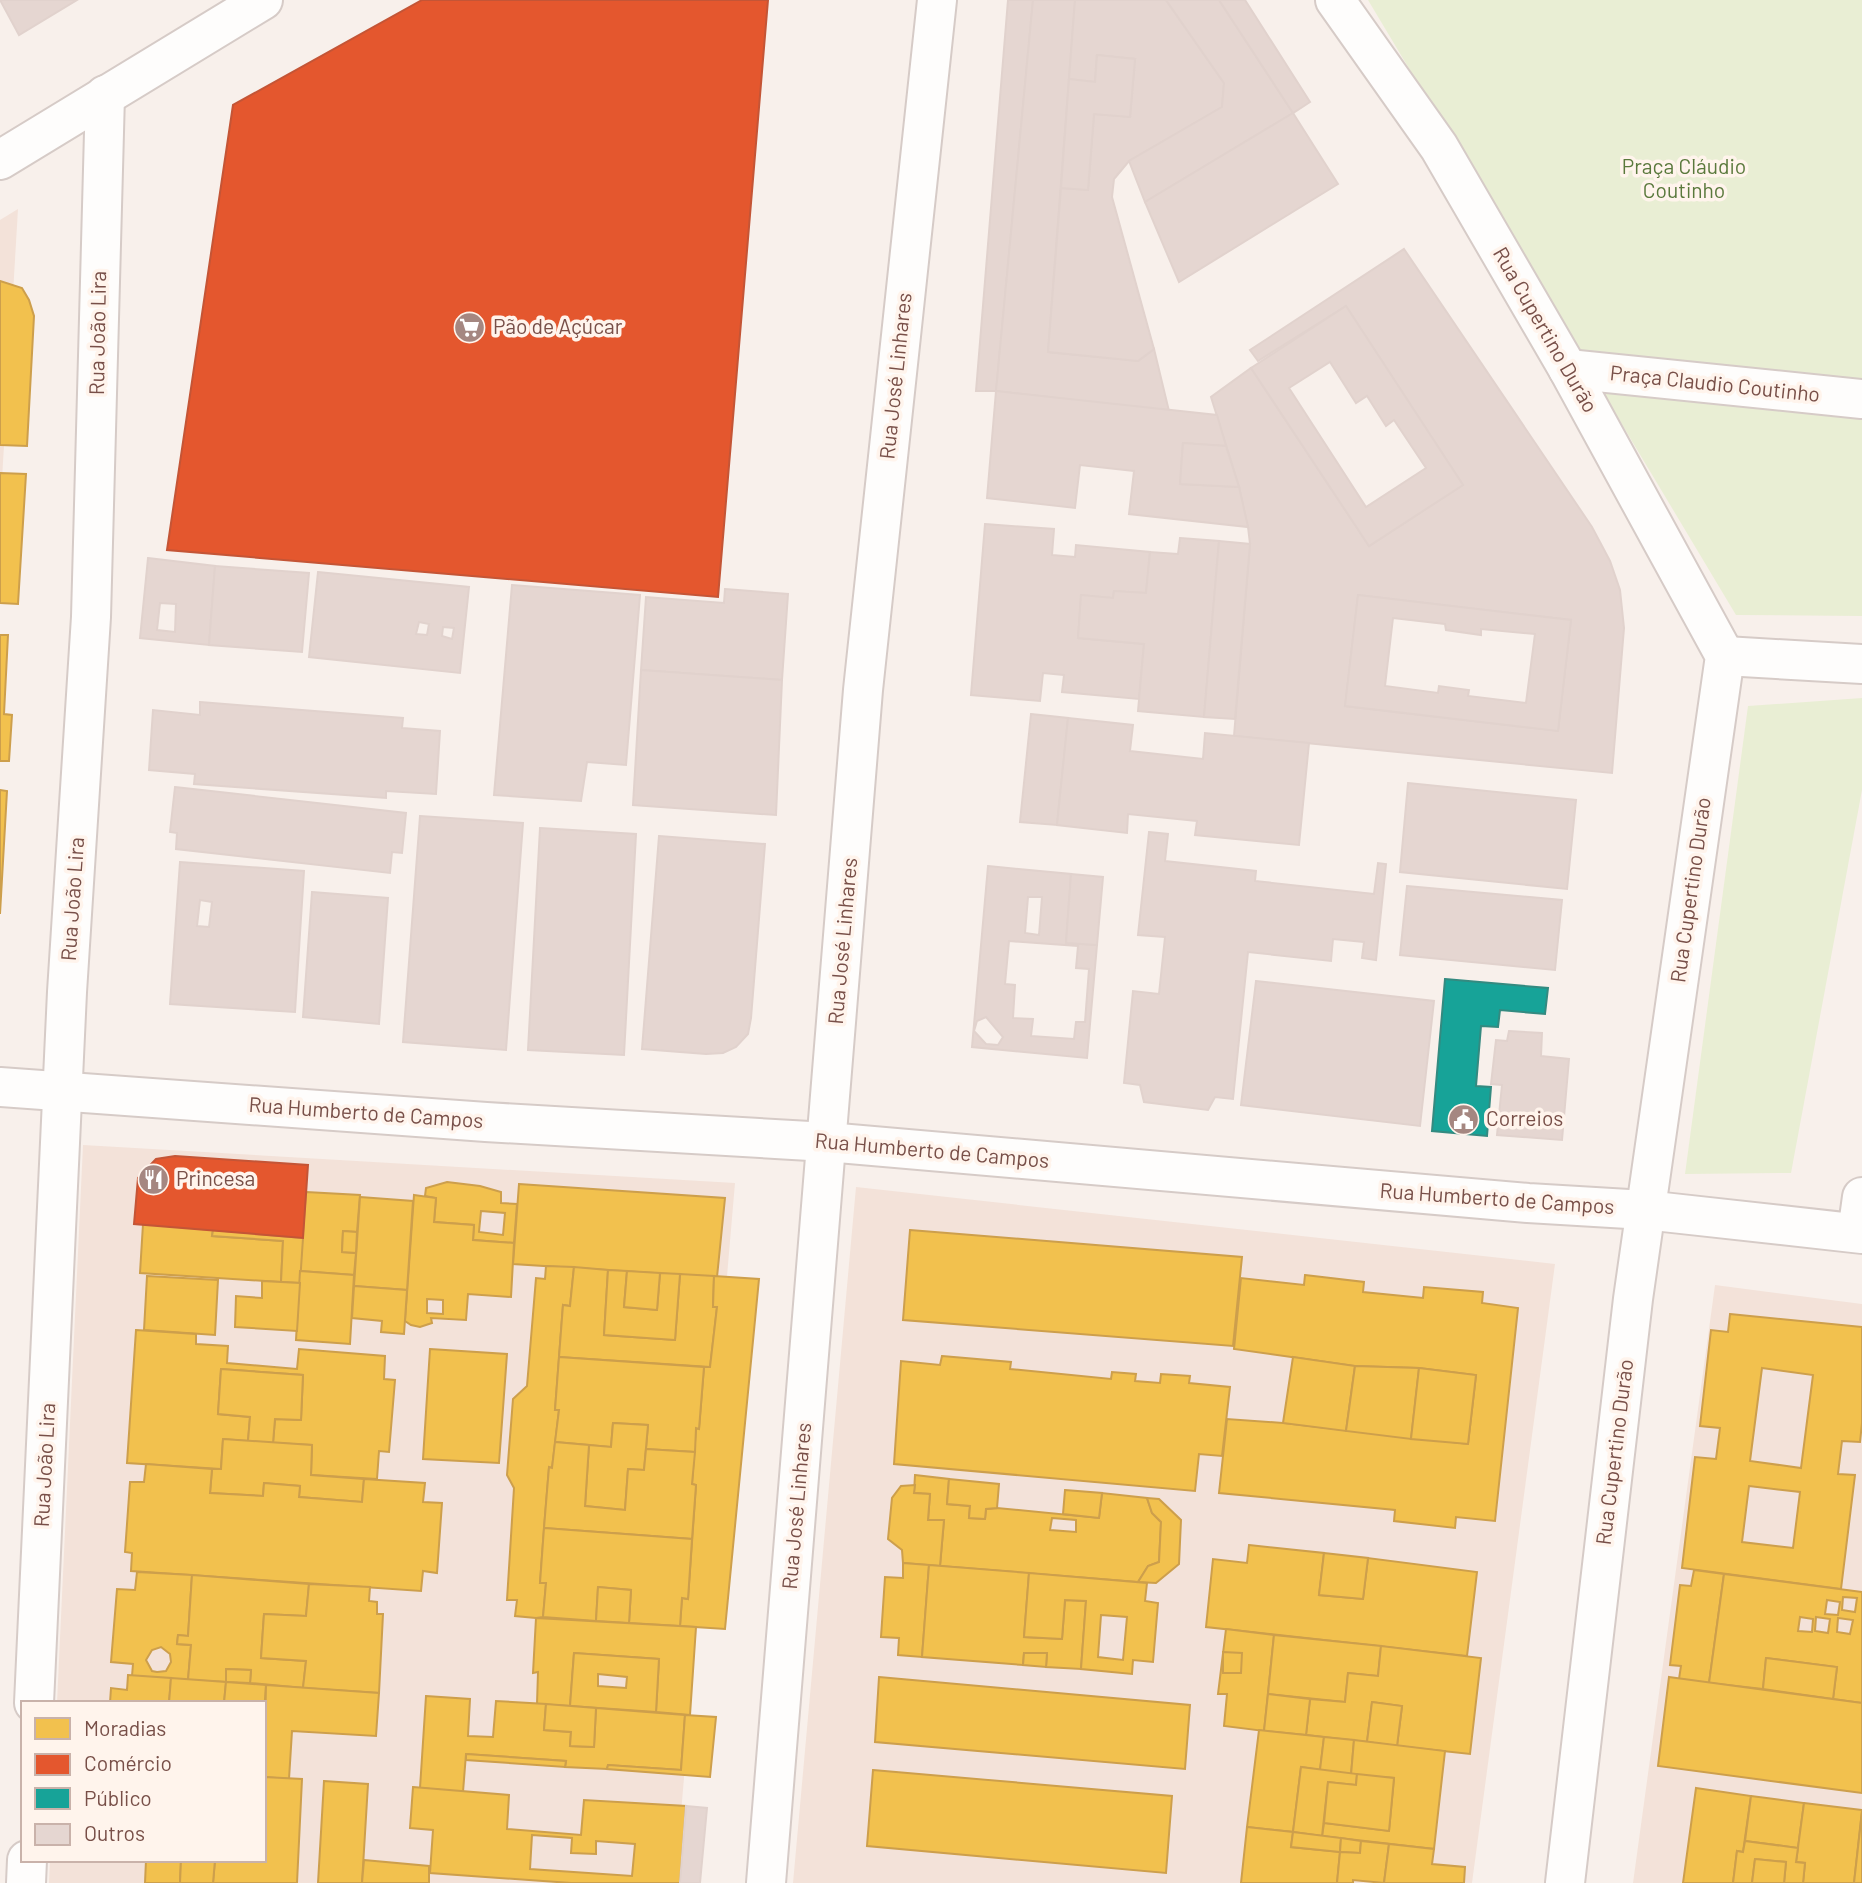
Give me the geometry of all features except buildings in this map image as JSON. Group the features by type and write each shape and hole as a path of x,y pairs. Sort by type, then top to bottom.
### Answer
{"street":[{"path":"0,160 263,0"},
{"name":"Rua José Linhares","path":"766,1883 863,690 937,0"},
{"name":"Rua Cupertino Durão","path":"1335,0 1439,147 1568,369 1725,656 1645,1210 1565,1883"},
{"name":"Rua João Lira","path":"34,1701 62,1092 91,617 105,95"},
{"name":"Praça Claudio Coutinho","path":"1568,369 1862,399"},
{"path":"1725,656 1862,664"},
{"name":"Rua Humberto de Campos","path":"0,1087 459,1120 827,1142 1528,1203 1860,1221"},
{"path":"26,1883 27,1862"}],"shaded area":[{"path":"18,209 0,513 0,220"},
{"path":"83,1145 735,1183 675,1883 49,1883 50,1862 266,1862 266,1701 57,1701"},
{"path":"856,1187 1555,1264 1472,1883 793,1883"},
{"path":"1715,1285 1862,1304 1862,1883 1633,1883"}],"green space":[{"name":"Praça Cláudio Coutinho","path":"1368,0 1862,0 1862,616 1736,615"},
{"path":"1862,698 1862,790 1791,1173 1685,1174 1748,706"}],"place":[{"name":"Pão de Açúcar","path":"470,327"},
{"name":"Correios","path":"1463,1119"},
{"name":"Princesa","path":"153,1179"}]}
